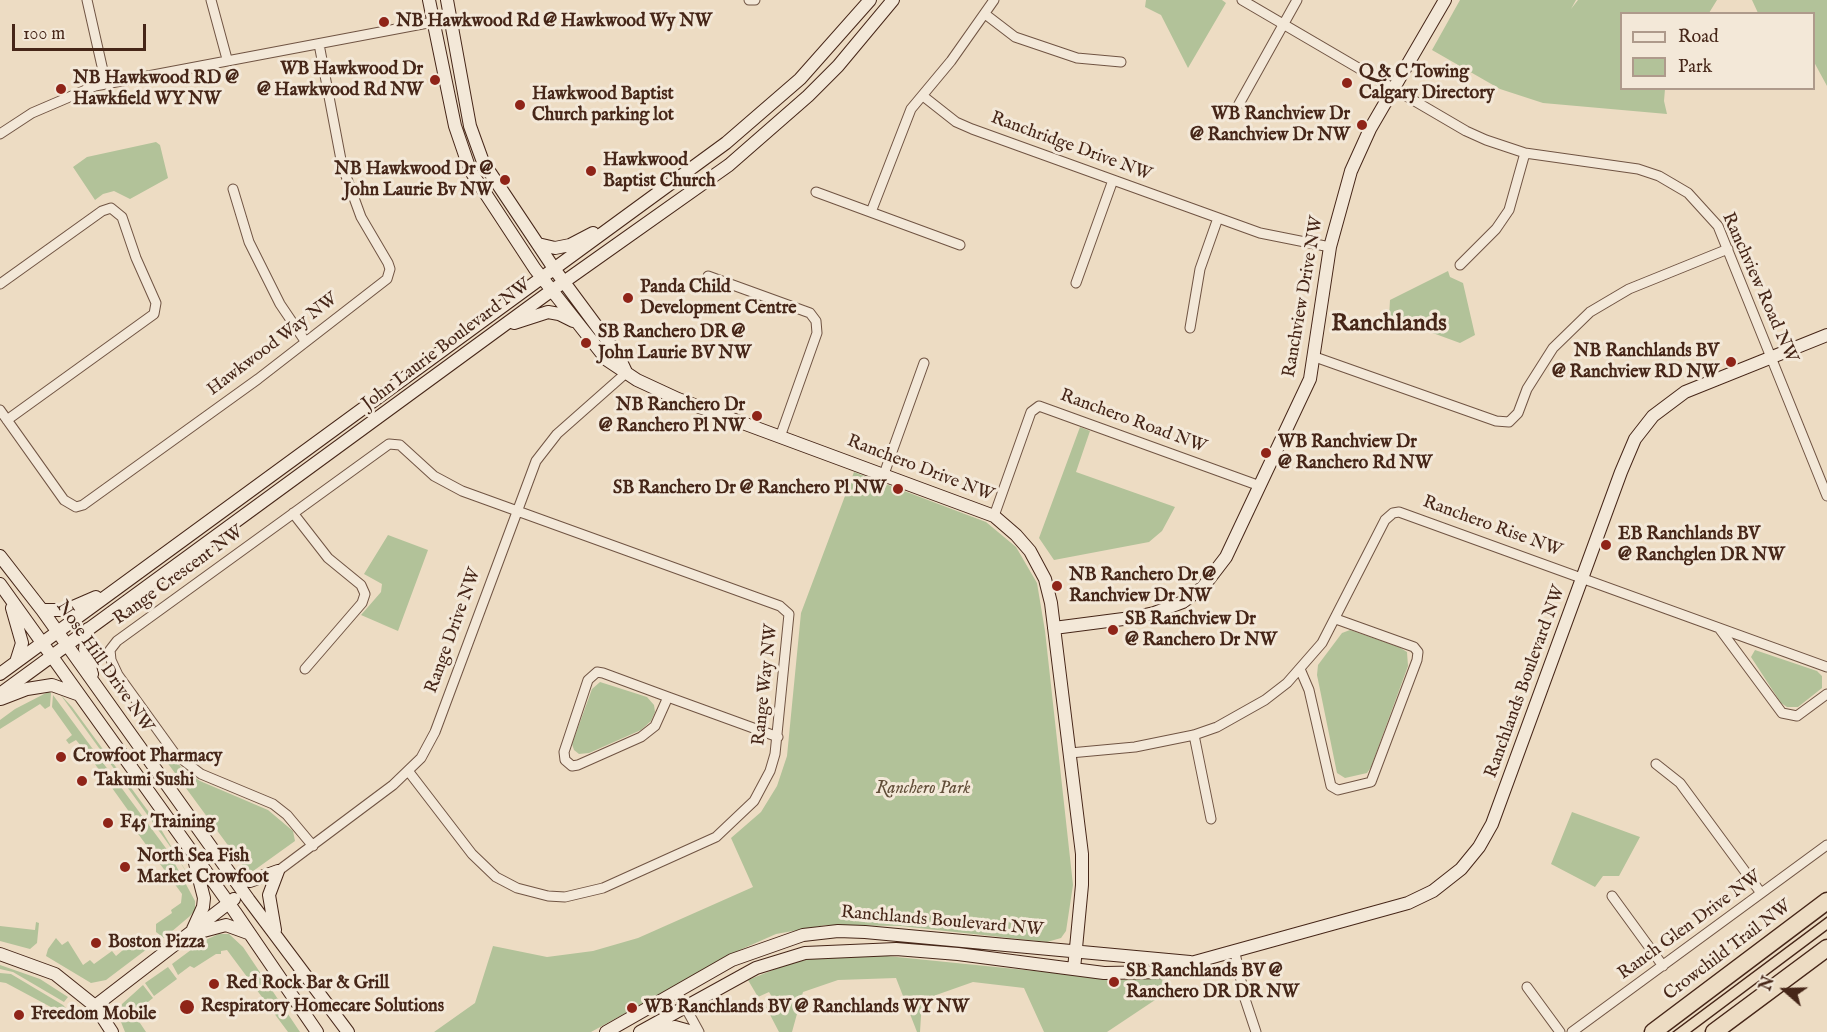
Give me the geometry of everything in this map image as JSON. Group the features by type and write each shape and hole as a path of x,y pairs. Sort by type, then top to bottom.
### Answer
{"highway":[{"name":"Crowchild Trail NW","path":"1653,1032 1827,901"},
{"path":"1714,1032 1827,948"}],"street":[{"path":"87,0 106,84"},
{"path":"212,0 226,59"},
{"name":"Ranchero Drive NW","path":"429,0 455,126 471,170 496,213 607,360 626,374 658,391 994,516 1016,535 1040,568 1051,603 1083,867 1074,969"},
{"path":"447,0 470,126 483,162 555,270 618,355 626,374"},
{"path":"749,0 755,0"},
{"name":"John Laurie Boulevard NW","path":"0,674 726,143 800,79 870,0"},
{"name":"John Laurie Boulevard NW","path":"0,694 564,282 729,165 768,133 838,66 893,0"},
{"path":"871,212 904,123 994,0"},
{"path":"1242,0 1394,88"},
{"path":"1239,104 1297,0"},
{"name":"Ranchview Drive NW","path":"1054,628 1154,613 1192,597 1216,573 1226,557 1303,398 1315,357 1330,247 1351,171 1370,129 1445,0"},
{"path":"985,14 1015,37 1077,58 1121,62"},
{"path":"0,134 32,113 64,97 106,84 226,59 319,44 449,18"},
{"name":"Hawkwood Way NW","path":"0,410 64,500 76,507 83,505 238,393 383,283 390,269 361,217 342,165 319,44"},
{"name":"Ranchview Road NW","path":"1394,88 1466,131 1525,153 1638,169 1670,181 1705,208 1718,226 1728,249 1827,496"},
{"name":"Ranchridge Drive NW","path":"923,96 956,122 972,129 1260,233 1330,247"},
{"path":"1460,265 1496,229 1509,210 1525,153"},
{"path":"471,170 483,162"},
{"path":"1076,283 1113,180"},
{"path":"233,189 249,242 280,304 305,341"},
{"path":"816,192 960,244"},
{"path":"0,284 102,211 111,208 122,217 136,258 156,303 154,314 7,420"},
{"path":"1190,328 1200,269 1218,218"},
{"path":"538,244 555,248 570,245 593,233 603,232"},
{"path":"1315,357 1496,422 1509,422 1518,413 1527,389 1552,348 1590,312 1629,289 1728,249"},
{"path":"708,276 810,313 816,321 817,333 780,437"},
{"path":"502,328 548,312 566,316 578,324"},
{"name":"Ranchlands Boulevard NW","path":"641,1032 756,968 805,953 896,949 948,953 1074,969 1143,974 1167,972 1191,963 1408,903 1433,891 1461,869 1479,847 1496,814 1628,453 1649,420 1685,392 1827,335"},
{"path":"884,474 924,363"},
{"name":"Range Drive NW","path":"278,871 409,772 430,745 536,461 548,444 626,374"},
{"name":"Ranchero Road NW","path":"994,516 1031,412 1039,406 1260,486"},
{"name":"Range Crescent NW","path":"313,846 287,815 273,804 216,782 181,759 118,675 110,650 117,641 383,447 394,443 405,448 424,469 447,484 516,510"},
{"name":"Range Way NW","path":"409,772 471,854 496,876 529,893 565,897 603,888 716,837 754,801 770,771 778,737 790,620 784,609 516,510"},
{"name":"Ranchero Rise NW","path":"1070,753 1135,747 1194,735 1217,727 1251,708 1287,683 1323,643 1385,520 1392,513 1404,512 1582,578"},
{"path":"293,513 328,558 361,585 365,594 362,603 305,669"},
{"name":"Nose Hill Drive NW","path":"0,556 42,610 276,938 348,1032"},
{"path":"1582,578 1827,667"},
{"path":"42,610 66,610 124,584"},
{"name":"Nose Hill Drive NW","path":"0,585 229,904 317,1031"},
{"path":"8,595 21,639 16,662"},
{"path":"1300,669 1309,690 1331,786 1340,790 1371,782 1414,670 1418,652 1411,646 1336,619"},
{"path":"1719,628 1782,714 1797,716 1827,694"},
{"path":"88,629 85,649 98,690"},
{"path":"668,697 655,726 641,737 578,765 569,765 565,760 564,752 591,675 603,673 778,737"},
{"path":"0,699 27,689 52,685 77,694"},
{"path":"1194,735 1211,819"},
{"path":"1656,764 1680,783 1761,893"},
{"name":"Ranch Glen Drive NW","path":"1572,1032 1827,845"},
{"path":"189,935 199,920 204,898 192,854"},
{"path":"236,879 250,881 278,871"},
{"path":"276,938 268,895 278,871"},
{"path":"95,1006 244,892"},
{"path":"1612,896 1663,966"},
{"path":"189,935 226,926 248,933"},
{"name":"Ranchlands Boulevard NW","path":"606,1032 732,960 776,942 803,935 838,931 914,935 1191,963"},
{"path":"1235,952 1245,999 1256,1032"},
{"path":"0,954 55,974 95,1006 112,1032"},
{"path":"1527,987 1560,1032"},
{"path":"677,992 699,1032"},
{"path":"641,1032 675,1027 693,1032"}],"green space":[{"path":"1146,0 1222,0 1226,3 1188,68 1161,15 1145,7"},
{"path":"1460,0 1576,0 1571,9 1578,0 1717,0 1710,12 1620,12 1620,90 1665,90 1664,101 1667,114 1543,103 1500,89 1432,50"},
{"path":"1752,0 1827,0 1827,86 1815,64 1815,12 1758,12"},
{"path":"156,142 160,145 168,178 130,199 114,191 103,194 95,200 73,167 87,157"},
{"path":"1448,271 1450,277 1463,283 1475,335 1460,343 1389,317 1390,300"},
{"path":"1080,427 1090,431 1076,472 1175,507 1162,531 1149,542 1054,560 1039,538"},
{"name":"Ranchero Park","path":"854,472 986,522 1016,547 1037,583 1045,631 1073,885 1066,931 1061,938 1047,942 900,926 826,925 776,934 742,949 591,1032 434,1032 475,1003 493,946 547,957 593,951 638,938 753,887 731,838 761,812 777,786 787,756 801,613"},
{"path":"388,535 428,550 398,631 361,615 381,592 382,584 364,574"},
{"path":"1350,630 1399,647 1407,652 1408,666 1371,767 1367,773 1345,778 1337,773 1317,675 1318,665 1342,633"},
{"path":"1755,650 1817,671 1822,676 1822,688 1798,707 1787,707 1781,703 1751,657"},
{"path":"600,682 647,697 654,705 655,712 651,721 641,730 589,753 579,754 574,750 572,744 592,689"},
{"path":"48,692 51,693 50,706 45,709 40,704 0,729 0,720 15,709"},
{"path":"60,694 72,707 159,826 193,883 172,849"},
{"path":"53,695 168,851 195,901 195,910 190,916 164,938 156,932 156,924 172,913 171,910 181,903 182,894 136,831 140,827 87,753 76,740 69,744 66,740 72,735 52,707"},
{"path":"165,750 184,770 200,781 268,810 293,831 295,841 249,874 161,754"},
{"path":"1572,812 1640,837 1619,876 1603,876 1595,887 1551,864"},
{"path":"36,922 39,923 37,943 30,949 0,941 0,926 35,930"},
{"path":"219,934 229,934 243,947 300,1032 288,1032 227,950 221,951 221,954 216,954 194,968 190,966 178,975 172,964 203,941"},
{"path":"56,938 62,945 68,941 83,965 90,960 94,964 112,951 116,956 136,939 145,943 147,949 106,980 91,983 46,956"},
{"path":"852,955 887,956 1124,980 1162,978 1164,994 1107,1032 1044,1032 1024,988 973,982 922,1000 920,1032 917,1032 896,978 838,980 803,992 792,1032 779,1032 766,1007 775,1002 769,992 758,997 748,980 788,964 815,958"},
{"path":"0,965 40,979 68,997 64,1002 13,972 0,969"},
{"path":"168,967 177,979 154,996 145,983"},
{"path":"0,973 11,974 63,1005 69,1011 66,1020 60,1016 62,1013 0,982"},
{"path":"143,985 153,998 139,1009 142,1013 136,1017 146,1032 125,1032 119,1017 122,1004"}],"tram line":[{"path":"1673,1032 1827,917"},
{"path":"1691,1032 1827,930"}],"place":[{"name":"NB Hawkwood Rd @ Hawkwood Wy NW","path":"384,22"},
{"name":"WB Hawkwood Dr @ Hawkwood Rd NW","path":"435,80"},
{"name":"Q & C Towing Calgary Directory","path":"1347,83"},
{"name":"NB Hawkwood RD @ Hawkfield WY NW","path":"61,89"},
{"name":"Hawkwood Baptist Church parking lot","path":"520,105"},
{"name":"WB Ranchview Dr @ Ranchview Dr NW","path":"1362,125"},
{"name":"Hawkwood Baptist Church","path":"591,171"},
{"name":"NB Hawkwood Dr @ John Laurie Bv NW","path":"505,180"},
{"name":"Panda Child Development Centre","path":"628,298"},
{"name":"SB Ranchero DR @ John Laurie BV NW","path":"586,343"},
{"name":"NB Ranchlands BV @ Ranchview RD NW","path":"1731,362"},
{"name":"NB Ranchero Dr @ Ranchero Pl NW","path":"757,416"},
{"name":"WB Ranchview Dr @ Ranchero Rd NW","path":"1266,453"},
{"name":"SB Ranchero Dr @ Ranchero Pl NW","path":"898,489"},
{"name":"EB Ranchlands BV @ Ranchglen DR NW","path":"1606,545"},
{"name":"NB Ranchero Dr @ Ranchview Dr NW","path":"1057,586"},
{"name":"SB Ranchview Dr @ Ranchero Dr NW","path":"1113,630"},
{"name":"Crowfoot Pharmacy","path":"61,757"},
{"name":"Takumi Sushi","path":"82,781"},
{"name":"F45 Training","path":"108,823"},
{"name":"North Sea Fish Market Crowfoot","path":"125,867"},
{"name":"Boston Pizza","path":"96,943"},
{"name":"SB Ranchlands BV @ Ranchero DR DR NW","path":"1114,982"},
{"name":"Red Rock Bar & Grill","path":"214,984"},
{"name":"Respiratory Homecare Solutions","path":"187,1007"},
{"name":"WB Ranchlands BV @ Ranchlands WY NW","path":"632,1008"},
{"name":"Freedom Mobile","path":"19,1015"}],"district":[{"name":"Ranchlands","path":"1389,325"}]}
